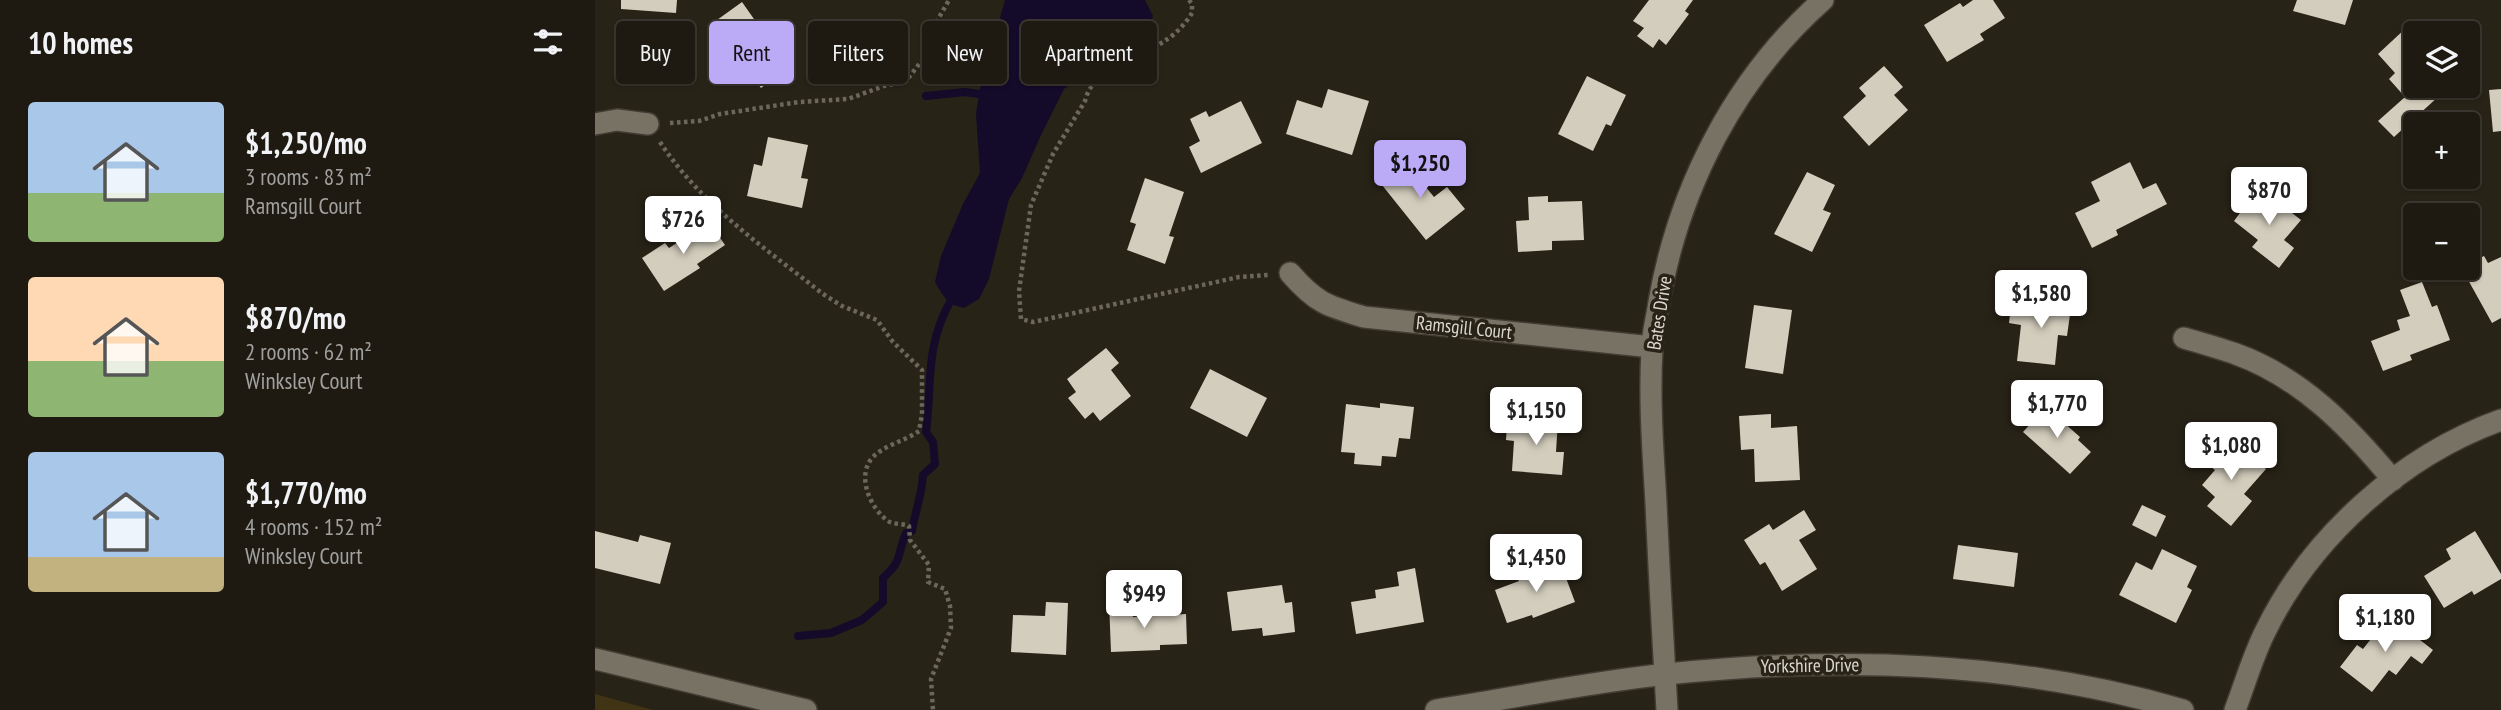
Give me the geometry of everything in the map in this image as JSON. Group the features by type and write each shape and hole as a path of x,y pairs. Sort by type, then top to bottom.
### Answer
{"street":[{"name":"Bates Drive","path":"1667,710 1652,430 1651,347 1664,275 1679,217 1694,178 1724,120 1805,16 1823,0"},
{"path":"595,124 617,120 648,124"},
{"name":"Ramsgill Court","path":"1290,273 1308,294 1327,306 1364,317 1651,347"},
{"path":"2184,338 2237,355 2271,370 2314,397 2354,433 2393,480"},
{"path":"2235,710 2265,631 2290,587 2351,515 2435,450 2501,420"},
{"path":"595,659 806,710"},
{"name":"Yorkshire Drive","path":"1436,710 1665,674 1779,664 1903,664 2011,673 2124,693 2183,710"}],"path":[{"path":"933,710 931,679 951,628 950,606 945,589 928,582 929,565 912,545 909,526 891,523 879,513 868,496 866,475 870,460 885,448 919,431 922,414 922,370 893,342 877,320 842,306 823,294 711,204 675,166 648,124 699,121 739,111 824,99 848,99 906,81 927,54 937,21 949,0"},
{"path":"1189,0 1192,12 1167,40 1104,74 1087,91 1085,101 1053,155 1029,211 1019,291 1021,319 1033,321 1239,277 1290,273"}],"shaded area":[{"path":"1005,0 1145,0 1153,16 1151,21 1021,21 1021,84 1070,84 1064,89 1022,178 1009,199 989,279 979,299 964,308 946,299 935,282 941,256 963,204 980,173 976,114 981,84 1007,84 1007,21 999,21"},
{"path":"595,694 653,710 595,710"}],"building":[{"path":"621,0 677,0 676,13 621,9"},
{"path":"1649,0 1693,0 1685,11 1689,14 1666,45 1659,39 1653,48 1637,36 1644,28 1633,21"},
{"path":"1973,0 1993,0 2005,18 1980,34 1984,40 1947,62 1924,25 1960,3 1963,7"},
{"path":"2297,0 2353,0 2345,25 2293,11"},
{"path":"742,2 755,21 718,21"},
{"path":"2403,31 2403,95 2389,79 2395,73 2378,54"},
{"path":"1884,66 1903,87 1894,95 1908,110 1869,146 1843,117 1866,96 1859,88"},
{"path":"1587,76 1626,95 1611,126 1606,124 1593,151 1558,134"},
{"path":"1328,89 1369,101 1352,155 1286,134 1297,100 1322,108"},
{"path":"2501,89 2501,131 2493,132 2489,90"},
{"path":"2404,98 2437,98 2421,112 2403,112 2403,129 2394,137 2378,121"},
{"path":"1241,101 1262,143 1201,173 1189,147 1200,141 1190,119 1206,111 1209,117"},
{"path":"768,137 808,145 801,178 808,179 802,208 747,196 754,164 762,166"},
{"path":"1403,159 1434,197 1447,187 1465,209 1426,240 1378,180"},
{"path":"2130,162 2143,189 2156,183 2167,204 2116,230 2118,235 2092,248 2075,213 2100,201 2091,182"},
{"path":"1807,172 1835,185 1823,210 1831,213 1812,252 1774,234"},
{"path":"1145,178 1184,192 1169,236 1174,237 1165,264 1127,250 1136,224 1130,222"},
{"path":"2256,191 2271,203 2274,199 2301,220 2284,240 2294,248 2279,268 2252,247 2258,240 2234,221"},
{"path":"1548,196 1548,202 1582,201 1584,240 1552,241 1552,250 1518,252 1516,221 1529,220 1528,197"},
{"path":"709,222 725,245 697,264 700,268 664,291 642,258 665,243 669,248"},
{"path":"2484,256 2488,263 2501,257 2501,318 2492,323 2468,280 2480,280 2480,258"},
{"path":"2422,282 2432,307 2437,305 2450,340 2410,355 2412,360 2383,371 2371,341 2400,330 2397,320 2410,316 2400,290"},
{"path":"2043,297 2072,300 2067,336 2058,335 2055,365 2017,361 2021,325 2009,323 2011,306 2042,309"},
{"path":"1754,305 1792,310 1783,374 1745,368"},
{"path":"1106,348 1119,363 1111,370 1131,396 1100,421 1093,412 1085,419 1068,398 1076,392 1067,379"},
{"path":"1210,369 1267,398 1247,437 1190,408"},
{"path":"1380,403 1414,407 1410,439 1399,438 1396,457 1382,456 1381,466 1354,464 1355,453 1341,452 1346,404 1380,408"},
{"path":"2046,407 2080,437 2078,440 2091,452 2070,474 2023,432"},
{"path":"1771,414 1771,428 1797,426 1800,480 1755,482 1754,449 1741,450 1739,416"},
{"path":"1519,418 1558,420 1556,452 1564,452 1562,475 1512,471 1514,441 1506,440 1507,424 1518,425"},
{"path":"2237,444 2266,469 2244,494 2252,501 2231,526 2207,506 2215,497 2202,485 2215,470 2205,462 2219,445 2229,453"},
{"path":"2142,505 2166,516 2156,537 2132,525"},
{"path":"1804,510 1816,530 1799,540 1817,569 1782,591 1765,562 1760,565 1744,540 1769,524 1773,530"},
{"path":"595,531 638,542 640,535 671,543 660,584 595,568"},
{"path":"2475,531 2501,574 2501,579 2474,595 2472,591 2444,608 2424,576 2451,559 2446,549"},
{"path":"1958,545 2018,553 2014,587 1953,579"},
{"path":"2162,549 2197,566 2187,587 2192,590 2176,623 2119,595 2136,562 2152,570"},
{"path":"1560,562 1575,602 1533,618 1532,615 1507,623 1495,590"},
{"path":"1415,568 1424,622 1356,634 1351,602 1376,598 1375,590 1399,586 1397,572"},
{"path":"1282,585 1285,603 1292,602 1295,632 1263,636 1262,628 1232,631 1227,592"},
{"path":"1132,601 1133,617 1186,614 1187,644 1160,645 1160,650 1111,652 1109,602"},
{"path":"1046,602 1068,603 1066,655 1011,652 1013,615 1045,616"},
{"path":"2389,616 2433,650 2422,664 2411,656 2396,675 2389,670 2372,692 2340,667 2357,645 2363,649"}],"waterway":[{"path":"926,96 965,92 979,94"},
{"path":"798,636 831,633 862,620 883,602 883,578 897,561 906,533 912,531 923,475 935,464 933,442 926,432 931,366 937,335 950,302"}]}
